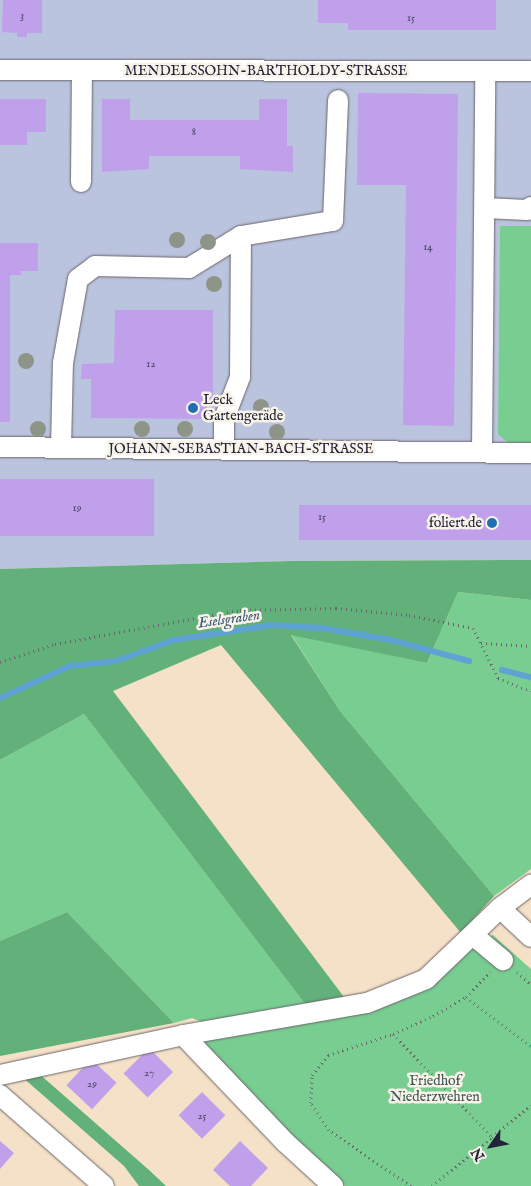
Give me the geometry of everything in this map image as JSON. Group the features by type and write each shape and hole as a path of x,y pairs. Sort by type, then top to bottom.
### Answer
{"street":[{"name":"MENDELSSOHN-BARTHOLDY-STRASSE","path":"0,70 531,71"},
{"path":"81,182 82,70"},
{"path":"482,452 485,71"},
{"path":"61,448 63,363 78,279 95,266 189,268 241,236 332,221 338,100"},
{"path":"485,208 527,210 531,207"},
{"path":"224,449 224,419 240,378 241,236"},
{"name":"JOHANN-SEBASTIAN-BACH-STRASSE","path":"0,447 531,453"},
{"path":"0,1074 183,1035 367,1003 426,979 474,936 500,908 531,885"},
{"path":"500,908 531,937"},
{"path":"474,936 502,960"},
{"path":"183,1035 286,1143 334,1186"},
{"path":"0,1095 104,1186"}],"path":[{"path":"0,662 55,644 240,610 287,607 336,608 409,615 474,628 498,678 531,692"},
{"path":"481,644 531,646"},
{"path":"410,1186 330,1130 311,1103 312,1075 328,1055 393,1034 466,997 531,1046"},
{"path":"393,1034 492,1137"},
{"path":"432,1186 531,1106"}],"shaded area":[{"path":"0,0 531,0 531,560 292,561 0,569"}],"green space":[{"path":"500,226 531,226 531,444 507,442 498,434"},
{"path":"531,560 531,600 458,592 427,663 291,635 340,711 494,896 461,933 221,645 113,691 344,997 305,1004 84,714 0,760 0,569 292,561"},
{"path":"458,592 531,600 531,869 494,896 340,711 291,634 427,663"},
{"path":"84,714 305,1004 204,1023 192,1018 174,1023 67,912 0,941 0,760"},
{"path":"67,912 174,1023 0,1056 0,941"},
{"name":"Friedhof Niederzwehren","path":"493,935 531,969 531,1186 345,1186 293,1138 205,1049 206,1040 370,1012 480,940"},
{"path":"37,1072 166,1186 139,1186 124,1166 21,1076"}],"building":[{"path":"3,0 42,0 42,33 27,33 27,37 17,37 17,33 2,32"},
{"path":"318,0 496,0 496,30 348,30 348,23 318,23"},
{"path":"358,93 458,94 454,426 403,425 406,185 357,185"},
{"path":"0,99 46,99 46,132 27,132 27,145 0,145"},
{"path":"102,99 130,99 130,120 259,120 259,99 287,99 287,146 293,146 293,172 240,169 240,156 149,156 149,169 102,172"},
{"path":"0,243 38,243 38,271 21,271 21,275 10,275 10,422 0,422"},
{"path":"115,310 213,310 213,419 91,418 91,379 81,379 82,364 114,363"},
{"path":"0,479 154,479 154,536 0,536"},
{"path":"299,505 531,505 531,540 299,540"},
{"path":"149,1048 173,1072 148,1097 124,1073"},
{"path":"91,1059 117,1083 92,1109 66,1085"},
{"path":"202,1092 225,1115 202,1139 179,1115"},
{"path":"0,1141 14,1153 0,1169"},
{"path":"240,1141 268,1168 251,1186 230,1186 213,1170"}],"waterway":[{"name":"Eselsgraben","path":"0,698 70,666 116,661 174,640 272,625 322,628 391,640 469,661"},
{"name":"Eselsgraben","path":"502,670 531,677"}],"place":[{"name":"Leck Gartengeräde","path":"193,408"},
{"name":"foliert.de","path":"492,523"}]}
